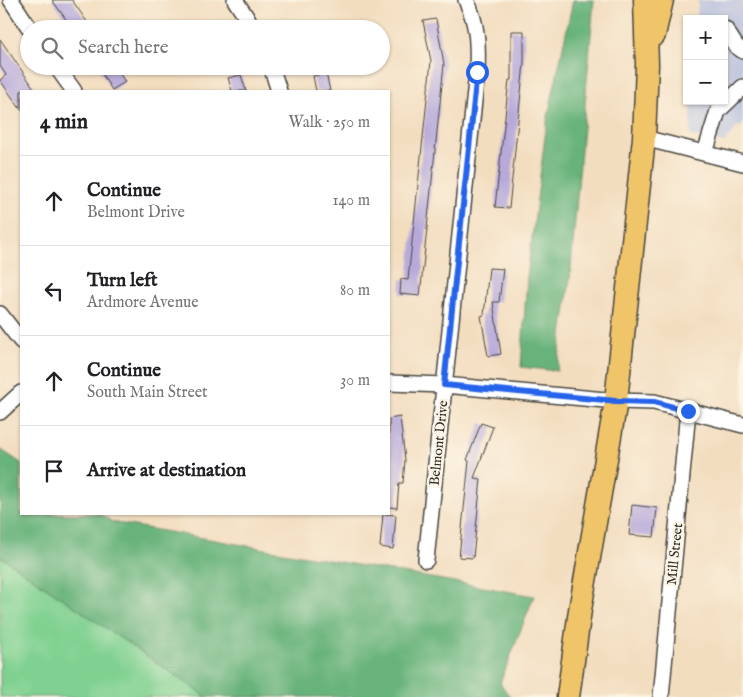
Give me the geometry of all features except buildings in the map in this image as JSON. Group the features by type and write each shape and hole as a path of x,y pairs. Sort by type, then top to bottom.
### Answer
{"highway":[{"path":"568,697 580,610 616,401 644,138 647,65 645,0"},
{"path":"647,65 662,0"}],"street":[{"path":"11,0 24,20"},
{"path":"235,0 248,20"},
{"name":"Belmont Drive","path":"426,560 477,72 478,46 474,15 466,0"},
{"path":"728,34 736,46 743,51"},
{"path":"62,75 73,90"},
{"path":"274,75 279,90"},
{"path":"705,153 718,111 743,87"},
{"path":"644,138 743,163"},
{"path":"0,314 20,339"},
{"path":"390,383 444,385 616,401 654,402 743,425"},
{"path":"0,412 20,394"},
{"name":"Mill Street","path":"661,697 688,411"}],"shaded area":[{"path":"698,0 743,0 743,126 738,126 724,143 690,136 692,105 728,105 728,15 697,15"}],"green space":[{"path":"573,0 594,0 570,278 557,371 521,367 527,277 547,121"},
{"path":"0,449 20,462 20,515 102,515 112,522 534,596 500,683 510,697 207,697 0,556"},
{"path":"0,556 207,697 0,697"}],"route":[{"path":"477,72 444,385 616,401 654,402 688,411"}]}
